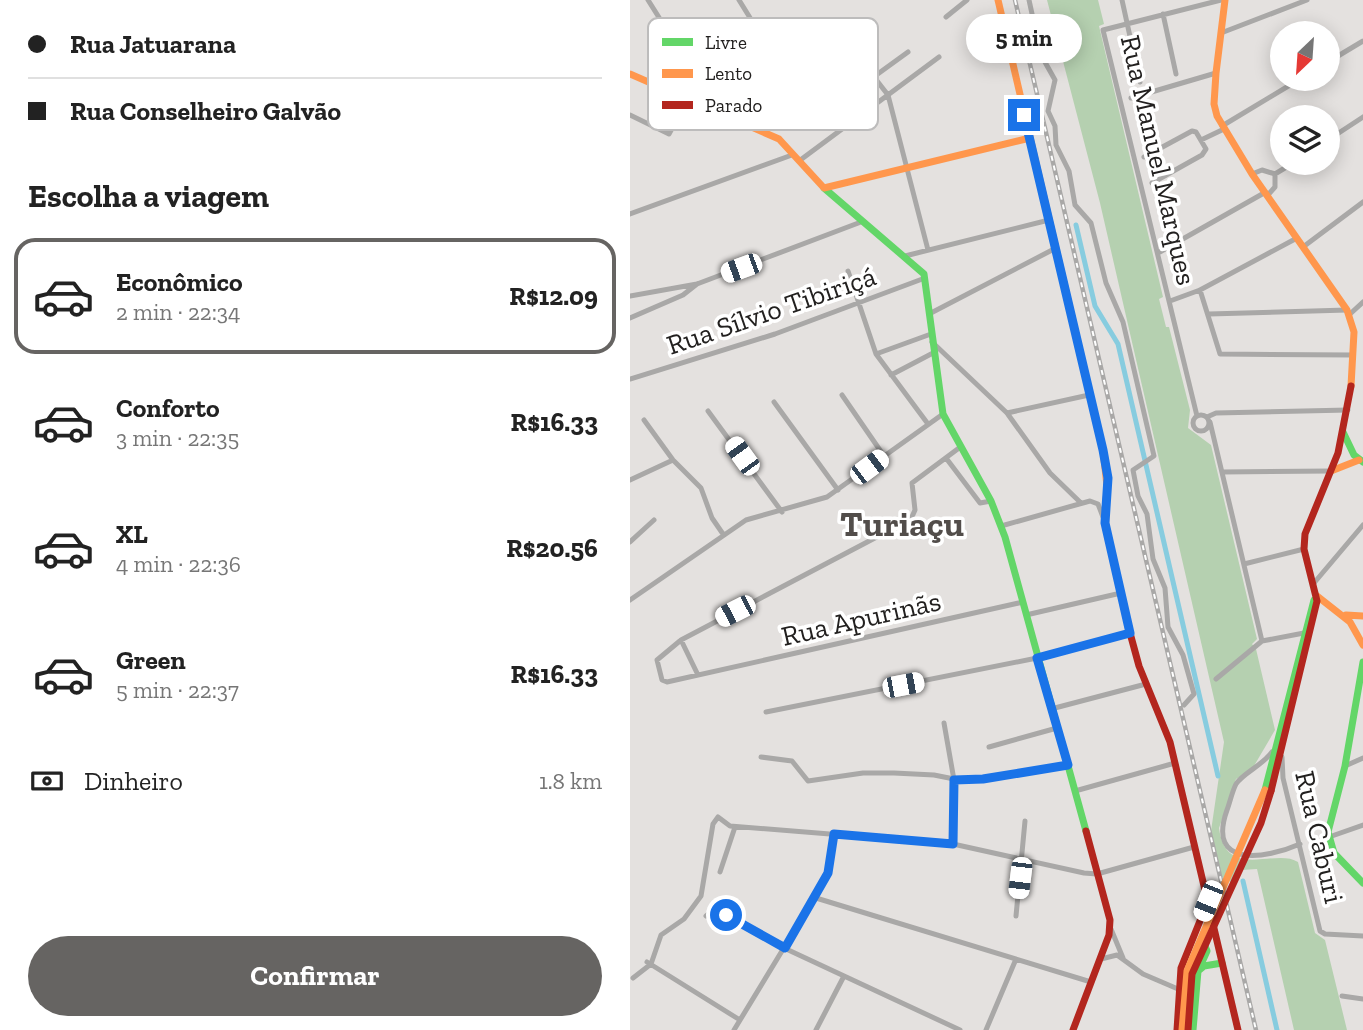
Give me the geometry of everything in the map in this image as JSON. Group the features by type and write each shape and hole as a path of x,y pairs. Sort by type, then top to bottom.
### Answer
{"main road":[{"path":"998,0 1108,478 1105,523 1130,633 1175,763 1238,1030"},
{"path":"1182,1030 1186,971 1268,791 1282,751 1317,596 1304,549 1306,527 1331,471 1343,432 1348,410 1353,355 1349,312 1252,174 1223,128 1214,104 1223,0"},
{"path":"630,74 648,81"},
{"path":"761,130 779,138 824,188 861,222 905,256 925,278 943,414 959,448 991,501 1001,526 1111,928 1073,1030"},
{"path":"824,188 1030,138"},
{"path":"1331,471 1361,461 1343,432"},
{"path":"1317,596 1332,609 1346,615 1363,616"},
{"path":"1188,1030 1192,974 1261,822 1304,633 1317,596"},
{"path":"1315,614 1332,609"},
{"path":"1346,615 1361,632 1363,645"},
{"path":"1363,662 1345,766 1329,837 1334,853 1363,883"},
{"path":"1177,1030 1181,968 1208,901"},
{"path":"1190,944 1198,941 1207,947 1198,971 1193,1030"},
{"path":"1198,971 1222,963"}],"street":[{"path":"648,0 659,18"},
{"path":"739,0 750,18"},
{"path":"946,17 967,0"},
{"path":"1029,0 1041,55 1055,80 1048,111 1055,126 1056,145 1069,171 1075,205 1091,223 1106,284 1123,322 1153,452 1151,460 1133,470 1147,514 1153,559 1165,588 1168,626 1183,655 1194,694 1184,705"},
{"path":"1122,0 1140,82"},
{"name":"Rua Manuel Marques","path":"1204,430 1199,431 1193,425 1197,416 1103,30 1223,0"},
{"path":"1221,33 1307,0"},
{"path":"1163,14 1176,74"},
{"path":"1340,55 1363,41"},
{"path":"878,74 908,52"},
{"path":"878,102 939,57"},
{"path":"1131,97 1216,73"},
{"path":"878,86 888,95 928,250"},
{"path":"1201,140 1281,91"},
{"path":"630,115 648,124"},
{"path":"1340,132 1363,117"},
{"path":"630,214 795,158 836,130"},
{"path":"1144,157 1192,131 1206,149 1202,155 1152,183"},
{"path":"1252,174 1262,170 1270,172"},
{"path":"1158,253 1274,190 1275,175"},
{"path":"1303,247 1363,202"},
{"path":"905,256 1049,220"},
{"path":"630,296 697,284 861,222"},
{"path":"1170,302 1200,290 1297,238"},
{"path":"929,314 1056,248"},
{"path":"848,271 876,354 928,424"},
{"name":"Rua Sílvio Tibiriçá","path":"630,379 731,349 925,278"},
{"path":"630,318 683,295 697,284"},
{"path":"1200,290 1209,314 1217,351 1224,356 1353,355"},
{"path":"1209,314 1349,312 1363,302"},
{"path":"876,354 932,338 1007,413 1050,473 1081,503"},
{"path":"891,375 933,353"},
{"path":"842,395 884,456"},
{"path":"1007,413 1089,395"},
{"path":"774,402 838,490"},
{"path":"1215,440 1204,430 1216,413 1348,410"},
{"path":"708,411 782,512"},
{"path":"630,600 746,520 816,502 838,490 943,414"},
{"path":"1197,416 1209,420"},
{"path":"644,420 673,460 701,488 713,521 723,534"},
{"path":"1209,420 1262,641"},
{"path":"698,675 681,640 911,519 915,510 912,483 959,448"},
{"path":"946,458 981,503 991,501"},
{"path":"630,480 673,460"},
{"path":"1222,472 1331,471"},
{"path":"1001,526 1081,503 1098,503 1105,523"},
{"path":"630,542 654,520"},
{"path":"1314,583 1363,526"},
{"path":"1244,564 1304,549"},
{"path":"1026,615 1121,593"},
{"name":"Rua Apurinãs","path":"681,640 659,657 657,665 662,680 667,682 1023,602"},
{"path":"766,712 1037,658 1130,633"},
{"path":"1216,679 1262,641 1304,633"},
{"path":"1051,709 1147,683"},
{"path":"944,723 954,780 953,844"},
{"path":"989,747 1057,728"},
{"path":"1283,729 1271,754 1236,783 1224,818 1222,833 1228,846 1239,855 1248,857 1270,856 1300,844"},
{"name":"Rua Caburi","path":"1282,751 1283,778 1320,931 1325,934 1363,936"},
{"path":"761,757 792,761 808,780 863,773 934,775 954,780 983,779 1068,765"},
{"path":"1345,766 1363,758"},
{"path":"1075,791 1175,763"},
{"path":"633,978 649,963 662,935 684,919 701,896 714,821 719,817 732,826 953,844 1097,874 1194,847"},
{"path":"1016,916 1025,821"},
{"path":"1329,837 1363,825"},
{"path":"720,872 732,826"},
{"path":"734,1030 816,898 831,863 834,834"},
{"path":"816,898 1091,982"},
{"path":"706,916 718,907 785,948 960,1030"},
{"path":"1111,928 1123,958"},
{"path":"1101,959 1113,955 1123,958 1143,974 1178,989"},
{"path":"986,1030 1016,959"},
{"path":"649,963 740,1020"},
{"path":"816,1030 844,976"},
{"path":"1342,996 1363,999"}],"green space":[{"path":"1047,0 1098,0 1104,24 1099,26 1163,297 1159,299 1190,410 1188,428 1211,445 1257,639 1252,644 1256,649 1275,730 1251,771 1236,779 1219,828 1224,844 1231,854 1241,859 1289,858 1298,862 1315,933 1325,940 1347,1030 1294,1030 1257,869 1242,870 1234,884 1222,877 1211,831 1224,742 1100,203"}],"waterway":[{"path":"1076,225 1095,306 1118,344 1218,776"},
{"path":"1243,881 1277,1030"}],"railway":[{"path":"1015,0 1256,1030"}],"traffic: fast":[{"path":"824,188 924,274 943,414 991,501 1005,537 1086,831"},
{"path":"1343,432 1354,455 1363,462"},
{"path":"1265,790 1314,600"},
{"path":"1363,662 1345,766 1328,832 1334,853 1363,883"},
{"path":"1198,971 1207,951 1204,944"},
{"path":"1193,1030 1198,971 1204,966 1222,963"}],"traffic: slow":[{"path":"998,0 1103,450 1107,486"},
{"path":"1225,0 1216,73 1214,104 1217,116 1252,174 1347,310 1354,332 1351,386"},
{"path":"630,74 648,82"},
{"path":"758,130 779,139 824,188 1030,138"},
{"path":"1331,471 1359,460"},
{"path":"1317,596 1350,622 1363,645"},
{"path":"1346,615 1363,616"},
{"path":"1182,1030 1187,971 1265,790"}],"traffic: jam":[{"path":"1271,791 1317,601 1304,549 1305,534 1338,453 1351,386"},
{"path":"1107,486 1105,523 1130,633 1139,666 1170,742 1238,1030"},
{"path":"1188,1030 1192,974 1261,823 1271,791"},
{"path":"1073,1030 1109,935 1110,920 1086,831"},
{"path":"1177,1030 1181,968 1208,901"}],"district":[{"name":"Turiaçu","path":"902,524"}],"route":[{"path":"726,915 785,948 828,873 834,834 953,844 954,780 983,779 1068,765 1037,658 1130,633 1105,523 1108,478 1103,450 1024,115"}]}
